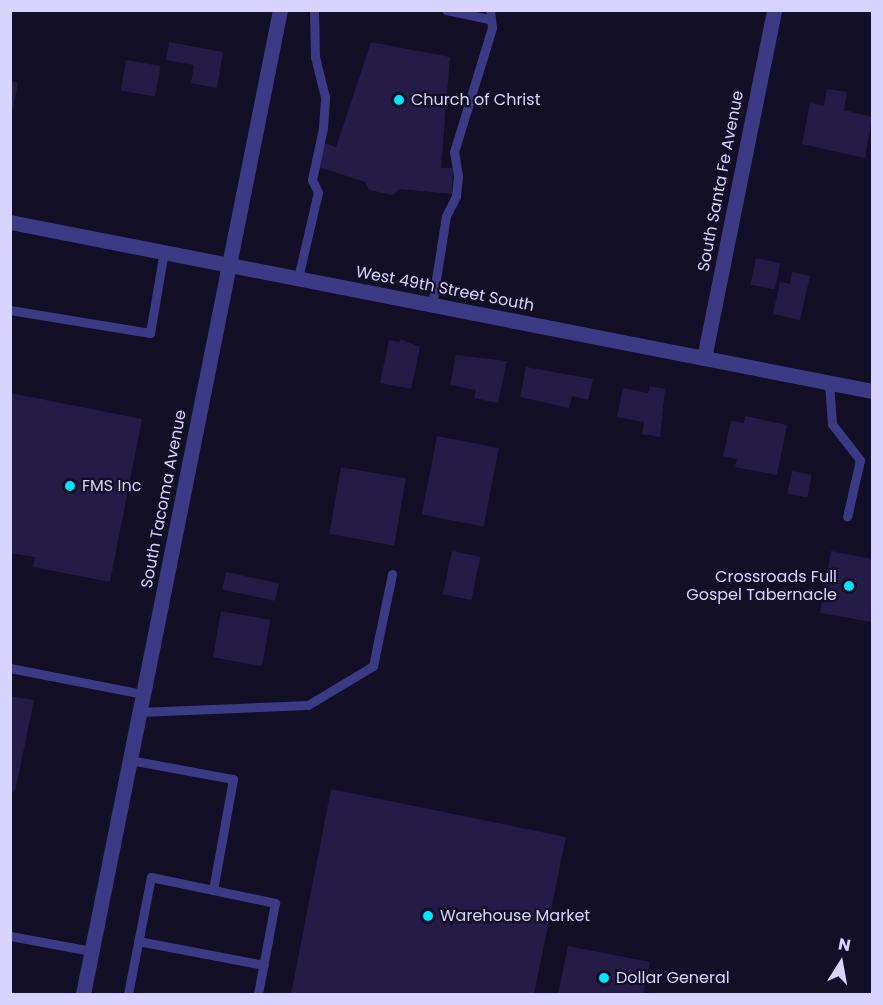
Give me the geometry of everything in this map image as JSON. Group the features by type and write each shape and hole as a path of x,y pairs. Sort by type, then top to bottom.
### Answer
{"street":[{"name":"South Tacoma Avenue","path":"83,994 280,10"},
{"name":"South Santa Fe Avenue","path":"704,358 774,10"},
{"name":"West 49th Street South","path":"10,222 873,391"}],"lane":[{"path":"298,278 318,192 312,180 323,128 325,97 315,57 314,10"},
{"path":"432,305 446,216 456,196 458,176 454,152 492,28 490,15 446,10"},
{"path":"10,310 150,333 164,251"},
{"path":"829,383 832,424 860,460 848,517"},
{"path":"140,712 308,705 373,666 392,574"},
{"path":"10,668 143,694"},
{"path":"130,760 233,779 213,890"},
{"path":"128,994 151,877 275,903 258,994"},
{"path":"10,936 92,951"},
{"path":"138,941 264,965"}],"building":[{"path":"169,42 223,52 217,88 191,83 194,65 166,60"},
{"name":"Church of Christ","path":"371,42 450,57 441,168 453,168 452,194 400,189 393,195 369,190 365,182 318,167 325,143 336,147"},
{"path":"126,60 160,66 155,97 121,91"},
{"path":"10,81 18,83 13,108 10,107"},
{"path":"827,89 847,92 844,110 872,117 865,158 802,144 810,103 824,106"},
{"path":"756,258 780,263 775,290 750,284"},
{"path":"792,272 810,276 800,320 773,314 780,282 790,284"},
{"path":"400,339 420,347 411,389 380,383 389,340 399,342"},
{"path":"456,355 507,361 498,403 474,398 476,390 450,385"},
{"path":"526,367 593,379 588,400 572,396 569,408 520,397"},
{"path":"650,386 665,389 660,437 642,434 644,422 617,417 623,388 648,393"},
{"name":"FMS Inc","path":"10,393 142,419 110,582 33,567 35,557 10,553"},
{"path":"745,416 787,425 777,475 735,467 737,459 723,456 731,421 744,423"},
{"path":"437,436 499,448 484,527 422,515"},
{"path":"341,467 406,478 394,545 329,534"},
{"path":"792,471 812,475 807,497 788,494"},
{"path":"452,551 480,557 471,600 443,594"},
{"name":"Crossroads Full Gospel Tabernacle","path":"831,551 872,559 872,622 820,613"},
{"path":"226,572 279,583 275,601 222,590"},
{"path":"221,611 270,620 262,666 213,657"},
{"path":"10,696 34,700 15,792 10,791"},
{"name":"Warehouse Market","path":"331,789 566,837 534,994 291,994"},
{"name":"Dollar General","path":"568,946 650,962 643,994 558,994"}],"place":[{"name":"Church of Christ","path":"399,100"},
{"name":"FMS Inc","path":"70,486"},
{"name":"Crossroads Full Gospel Tabernacle","path":"849,586"},
{"name":"Warehouse Market","path":"428,916"},
{"name":"Dollar General","path":"604,978"}]}
